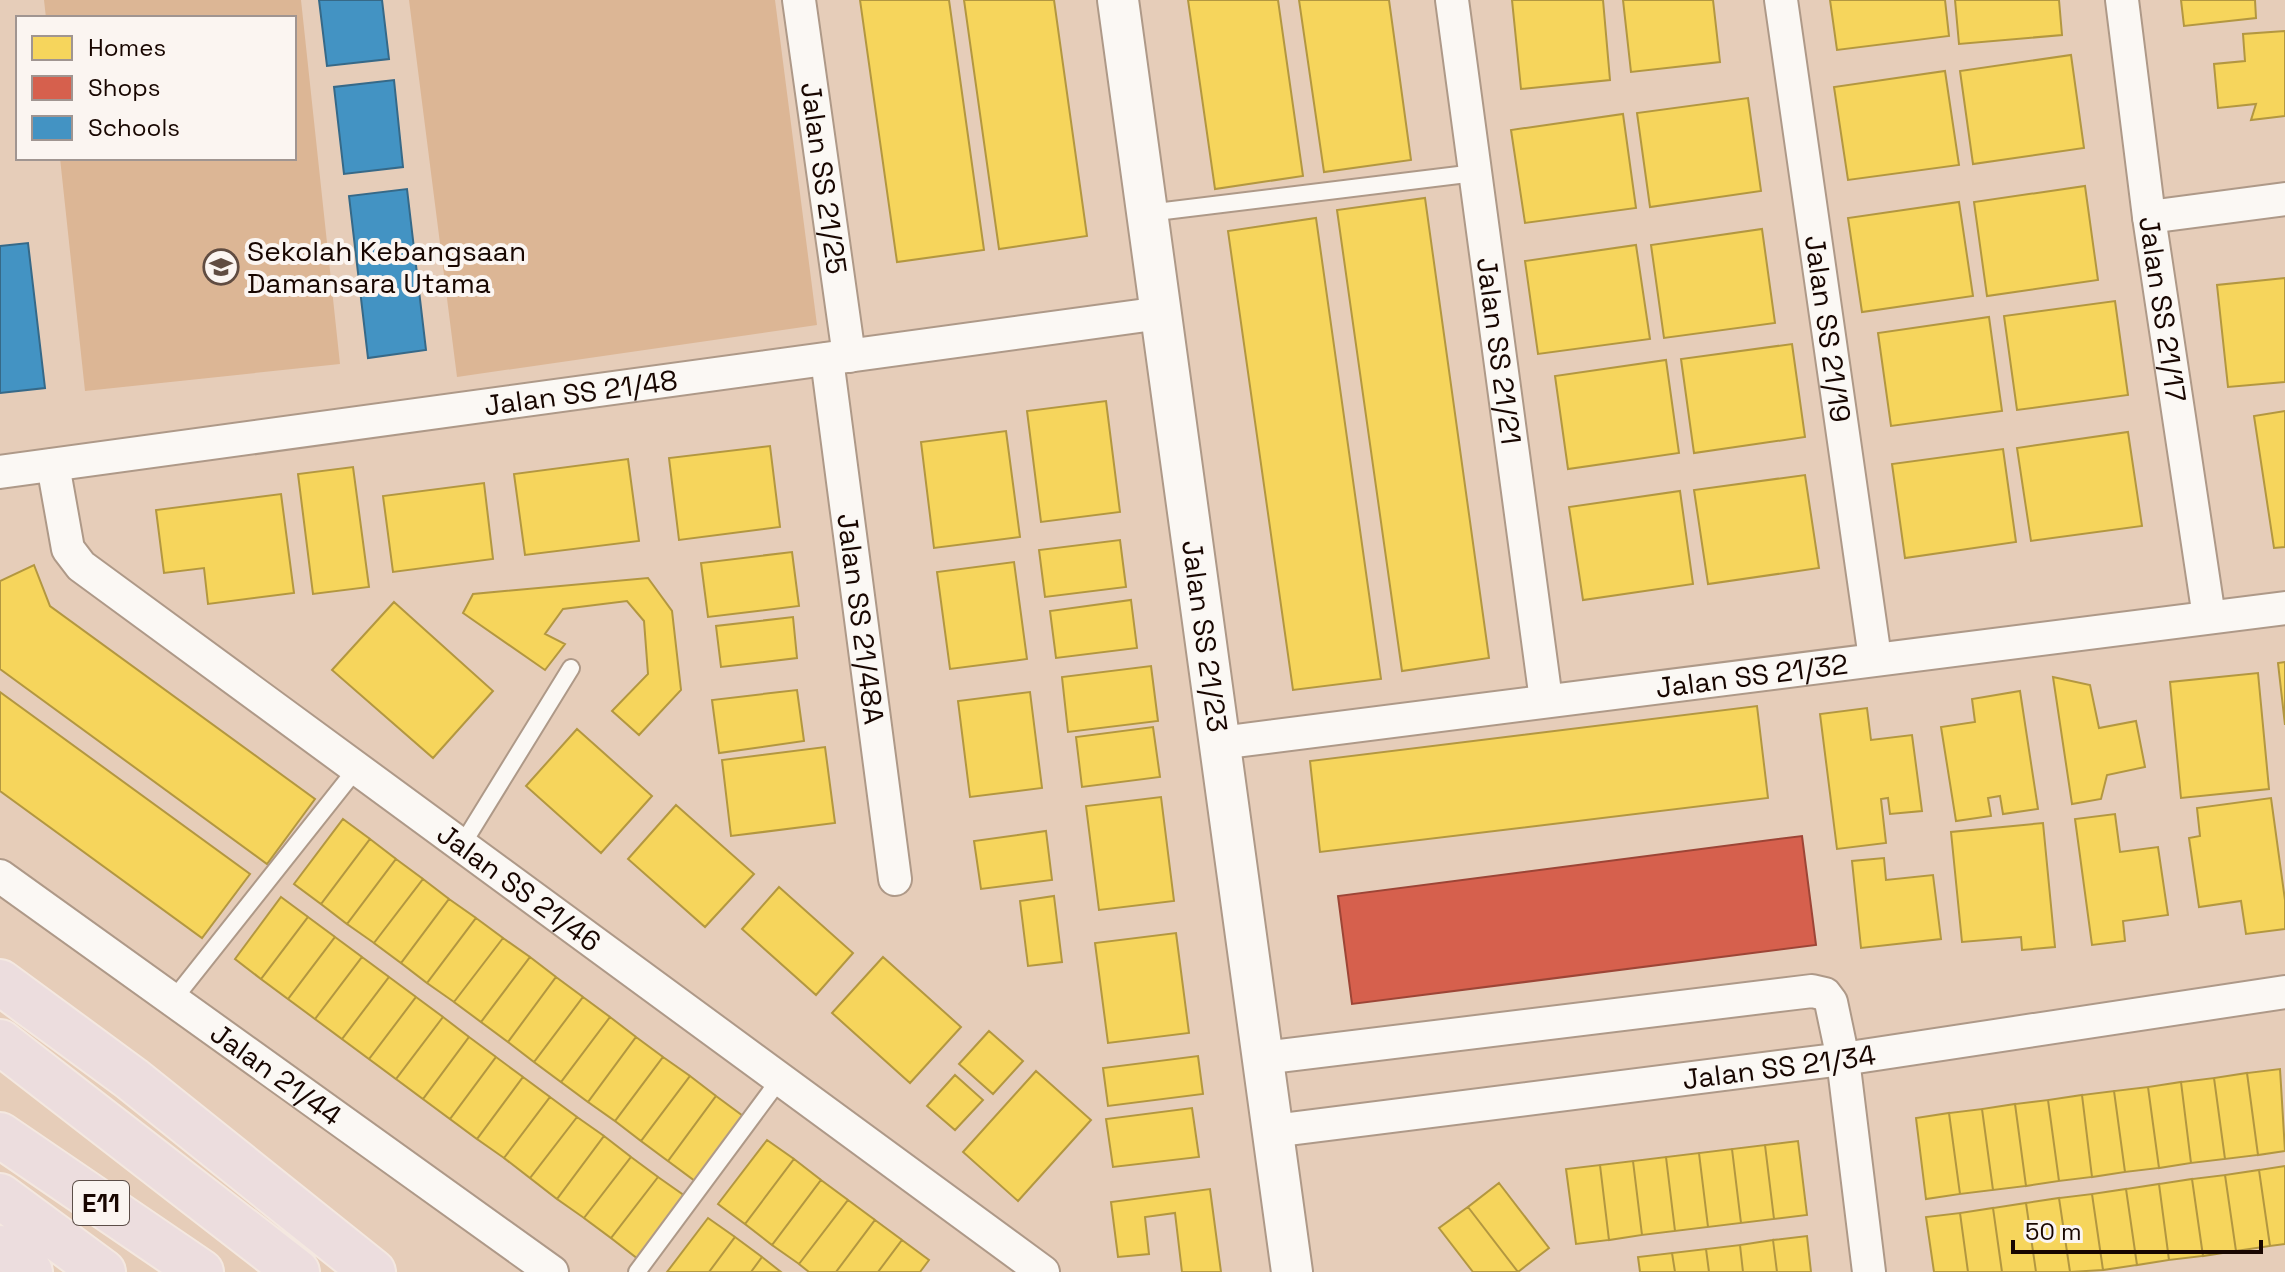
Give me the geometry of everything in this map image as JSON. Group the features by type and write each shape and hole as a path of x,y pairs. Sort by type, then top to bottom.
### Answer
{"highway":[{"path":"0,982 132,1079 373,1272"},
{"path":"0,1042 297,1272"},
{"name":"E11","path":"0,1135 201,1272"},
{"name":"E11","path":"0,1196 103,1272"},
{"path":"0,1248 30,1272"}],"street":[{"name":"Jalan SS 21/25","path":"799,0 838,358"},
{"name":"Jalan SS 21/23","path":"1118,0 1292,1272"},
{"name":"Jalan SS 21/21","path":"1452,0 1546,700"},
{"name":"Jalan SS 21/19","path":"1781,0 1875,658"},
{"name":"Jalan SS 21/17","path":"2122,0 2149,217 2209,617"},
{"path":"2149,217 2285,199"},
{"name":"Jalan SS 21/48","path":"0,472 1161,313"},
{"name":"Jalan SS 21/48A","path":"838,358 895,879"},
{"name":"Jalan SS 21/46","path":"53,465 68,549 81,566 1043,1272"},
{"name":"Jalan SS 21/32","path":"1220,743 2285,608"},
{"name":"Jalan 21/44","path":"0,876 552,1272"},
{"path":"1263,1058 1812,991 1825,994 1831,1002 1843,1059 1869,1272"},
{"name":"Jalan SS 21/34","path":"1273,1131 1843,1059 2285,992"}],"lane":[{"path":"1148,213 1475,173"},
{"path":"462,845 571,668"},
{"path":"173,1000 357,768"},
{"path":"637,1272 780,1079"}],"shaded area":[{"path":"44,0 301,0 340,364 85,391 60,160 296,160 296,16 46,16"},
{"path":"409,0 775,0 817,325 457,377"}],"building: Homes":[{"path":"860,0 949,0 984,250 897,262"},
{"path":"964,0 1054,0 1087,236 999,249"},
{"path":"1188,0 1278,0 1303,176 1215,189"},
{"path":"1299,0 1389,0 1411,160 1324,172"},
{"path":"1512,0 1603,0 1610,80 1521,89"},
{"path":"1623,0 1713,0 1720,62 1631,72"},
{"path":"1830,0 1945,0 1949,36 1837,50"},
{"path":"1955,0 2059,0 2062,35 1959,44"},
{"path":"2181,0 2255,0 2256,18 2184,26"},
{"path":"2285,31 2285,116 2251,120 2256,104 2218,108 2214,64 2245,61 2243,34"},
{"path":"2071,55 2084,148 1973,164 1960,71"},
{"path":"1945,71 1959,165 1848,180 1834,87"},
{"path":"1748,98 1761,191 1650,207 1637,113"},
{"path":"1623,114 1636,208 1525,223 1511,130"},
{"path":"2085,186 2098,280 1987,296 1974,202"},
{"path":"1425,198 1489,658 1402,671 1337,210"},
{"path":"1959,202 1973,296 1862,312 1848,218"},
{"path":"1316,218 1381,679 1293,690 1228,231"},
{"path":"1762,229 1775,323 1664,338 1651,245"},
{"path":"1636,245 1650,339 1538,354 1525,261"},
{"path":"2285,278 2285,382 2228,387 2217,285"},
{"path":"2115,301 2128,395 2017,410 2004,316"},
{"path":"1989,317 2002,411 1891,426 1878,333"},
{"path":"1792,344 1805,437 1694,453 1681,359"},
{"path":"1666,360 1679,453 1568,469 1555,376"},
{"path":"1106,401 1120,512 1041,522 1027,411"},
{"path":"2285,411 2285,547 2274,548 2254,416"},
{"path":"1006,431 1020,537 934,548 921,442"},
{"path":"2128,432 2142,526 2031,541 2017,448"},
{"path":"770,446 780,527 679,540 669,458"},
{"path":"2003,449 2016,542 1905,558 1892,464"},
{"path":"628,459 639,541 525,555 514,474"},
{"path":"353,467 369,587 313,594 298,474"},
{"path":"1805,475 1819,568 1708,584 1694,490"},
{"path":"484,483 493,559 393,572 383,496"},
{"path":"1680,491 1693,584 1583,600 1569,507"},
{"path":"281,494 294,593 208,604 204,568 164,573 156,510"},
{"path":"1120,540 1126,587 1045,597 1039,550"},
{"path":"792,552 799,606 708,617 701,563"},
{"path":"1014,562 1027,659 950,669 937,572"},
{"path":"34,565 50,606 315,799 267,864 0,669 0,581"},
{"path":"648,578 672,611 681,690 639,735 612,711 648,674 644,621 627,601 563,609 545,634 565,644 545,670 463,613 473,594"},
{"path":"1131,600 1137,648 1056,658 1050,611"},
{"path":"394,602 493,691 433,758 332,670"},
{"path":"793,617 797,658 721,667 716,626"},
{"path":"2285,662 2285,725 2278,663"},
{"path":"1151,666 1158,721 1068,732 1062,677"},
{"path":"2258,673 2269,789 2181,798 2170,682"},
{"path":"2053,677 2090,685 2099,728 2136,721 2145,767 2107,775 2101,799 2072,804"},
{"path":"797,690 804,741 719,753 712,700"},
{"path":"2020,691 2038,809 2003,814 2000,796 1988,798 1991,816 1956,821 1941,727 1975,722 1972,699"},
{"path":"0,692 250,874 202,938 0,791"},
{"path":"1030,692 1042,788 970,797 958,701"},
{"path":"1757,706 1768,798 1320,852 1310,761"},
{"path":"1867,708 1871,740 1912,735 1922,811 1890,814 1888,798 1881,799 1886,843 1837,849 1820,714"},
{"path":"1153,727 1160,777 1082,787 1076,737"},
{"path":"577,729 652,796 601,853 526,786"},
{"path":"825,747 835,823 731,836 722,760"},
{"path":"1161,797 1174,901 1099,910 1086,806"},
{"path":"2271,798 2285,900 2285,929 2246,934 2241,901 2199,907 2189,838 2200,836 2197,808"},
{"path":"676,805 754,874 705,927 628,859"},
{"path":"2115,814 2120,852 2158,847 2168,915 2123,921 2125,941 2092,945 2075,819"},
{"path":"343,819 370,839 321,904 294,884"},
{"path":"2043,823 2055,947 2022,950 2021,937 1962,942 1951,832"},
{"path":"1046,831 1052,880 981,889 974,841"},
{"path":"370,839 396,859 347,924 321,904"},
{"path":"1884,858 1886,880 1933,875 1941,939 1861,948 1852,861"},
{"path":"396,859 423,879 374,943 347,924"},
{"path":"423,879 449,899 401,963 374,943"},
{"path":"779,887 853,953 816,995 742,929"},
{"path":"1054,896 1062,962 1028,966 1020,901"},
{"path":"281,897 308,917 261,979 235,959"},
{"path":"449,899 476,918 427,983 401,963"},
{"path":"308,917 335,937 288,999 261,979"},
{"path":"476,918 503,938 454,1002 427,983"},
{"path":"1176,933 1189,1033 1108,1043 1095,943"},
{"path":"335,937 362,957 315,1019 288,999"},
{"path":"503,938 530,957 481,1022 454,1002"},
{"path":"362,957 389,977 342,1039 315,1019"},
{"path":"530,957 556,977 508,1042 481,1022"},
{"path":"883,957 961,1027 910,1083 832,1013"},
{"path":"389,977 416,997 369,1059 342,1039"},
{"path":"556,977 583,997 534,1062 508,1042"},
{"path":"416,997 443,1017 396,1079 369,1059"},
{"path":"583,997 610,1017 561,1082 534,1062"},
{"path":"443,1017 469,1037 423,1099 396,1079"},
{"path":"610,1017 636,1037 588,1102 561,1082"},
{"path":"989,1031 1023,1061 993,1094 959,1064"},
{"path":"469,1037 496,1057 450,1119 423,1099"},
{"path":"636,1037 663,1057 615,1121 588,1102"},
{"path":"1198,1056 1203,1094 1108,1106 1103,1068"},
{"path":"496,1057 523,1077 477,1139 450,1119"},
{"path":"663,1057 690,1076 641,1141 615,1121"},
{"path":"2280,1069 2285,1151 2258,1155 2247,1073"},
{"path":"1036,1071 1091,1120 1018,1201 963,1152"},
{"path":"2247,1073 2258,1155 2225,1159 2214,1078"},
{"path":"955,1075 983,1100 955,1130 927,1106"},
{"path":"690,1076 716,1096 668,1161 641,1141"},
{"path":"523,1077 550,1097 504,1158 477,1139"},
{"path":"2214,1078 2225,1159 2191,1163 2181,1082"},
{"path":"2181,1082 2191,1163 2159,1168 2148,1087"},
{"path":"2148,1087 2159,1168 2125,1172 2114,1091"},
{"path":"2114,1091 2125,1172 2092,1177 2082,1095"},
{"path":"2082,1095 2092,1177 2059,1181 2048,1100"},
{"path":"716,1096 743,1116 695,1181 668,1161"},
{"path":"550,1097 577,1117 530,1178 504,1158"},
{"path":"2048,1100 2059,1181 2026,1186 2015,1104"},
{"path":"2015,1104 2026,1186 1993,1190 1982,1109"},
{"path":"1192,1108 1199,1157 1113,1167 1106,1119"},
{"path":"1982,1109 1993,1190 1960,1194 1949,1113"},
{"path":"1949,1113 1960,1194 1926,1199 1916,1118"},
{"path":"577,1117 604,1136 557,1199 530,1178"},
{"path":"604,1136 631,1157 584,1218 557,1199"},
{"path":"767,1140 794,1159 745,1224 718,1204"},
{"path":"1798,1141 1807,1215 1774,1219 1765,1145"},
{"path":"1765,1145 1774,1219 1741,1223 1732,1149"},
{"path":"1732,1149 1741,1223 1708,1227 1699,1153"},
{"path":"1699,1153 1708,1227 1675,1231 1666,1157"},
{"path":"631,1157 658,1177 611,1238 584,1218"},
{"path":"1666,1157 1675,1231 1642,1235 1633,1161"},
{"path":"794,1159 821,1180 772,1245 745,1224"},
{"path":"1633,1161 1642,1235 1609,1240 1600,1165"},
{"path":"1600,1165 1609,1240 1576,1244 1566,1169"},
{"path":"2285,1166 2285,1244 2270,1246 2259,1170"},
{"path":"2259,1170 2270,1246 2236,1251 2225,1175"},
{"path":"2225,1175 2236,1251 2203,1256 2192,1179"},
{"path":"658,1177 685,1196 638,1259 611,1238"},
{"path":"2192,1179 2203,1256 2169,1260 2159,1184"},
{"path":"821,1180 848,1200 799,1264 772,1245"},
{"path":"1499,1183 1549,1248 1518,1272 1468,1207"},
{"path":"2159,1184 2169,1260 2137,1265 2126,1189"},
{"path":"1210,1189 1221,1272 1182,1272 1175,1213 1145,1217 1149,1254 1118,1257 1111,1202"},
{"path":"2126,1189 2137,1265 2103,1270 2092,1194"},
{"path":"2092,1194 2103,1270 2070,1272 2059,1198"},
{"path":"2059,1198 2070,1272 2036,1272 2026,1203"},
{"path":"848,1200 875,1220 836,1272 809,1272 799,1264"},
{"path":"2026,1203 2036,1272 2002,1272 1993,1208"},
{"path":"1468,1207 1518,1272 1473,1272 1439,1228"},
{"path":"1993,1208 2002,1272 1968,1272 1960,1213"},
{"path":"1960,1213 1968,1272 1934,1272 1926,1217"},
{"path":"708,1218 735,1237 709,1272 667,1272"},
{"path":"875,1220 902,1240 878,1272 836,1272"},
{"path":"1807,1236 1811,1272 1777,1272 1773,1240"},
{"path":"735,1237 762,1257 751,1272 709,1272"},
{"path":"902,1240 929,1260 920,1272 878,1272"},
{"path":"1773,1240 1777,1272 1743,1272 1740,1245"},
{"path":"1740,1245 1743,1272 1709,1272 1706,1249"},
{"path":"1706,1249 1709,1272 1675,1272 1672,1253"},
{"path":"1672,1253 1675,1272 1640,1272 1638,1257"},
{"path":"762,1257 781,1272 751,1272"}],"building: Shops":[{"path":"1802,836 1816,945 1352,1004 1338,896"}],"building: Schools":[{"path":"319,0 382,0 389,59 327,66"},
{"path":"394,80 403,167 344,174 334,87"},
{"path":"407,189 426,350 368,358 349,196"},
{"path":"28,243 45,388 0,393 0,246"}],"place":[{"name":"Sekolah Kebangsaan Damansara Utama","path":"221,267"}]}
